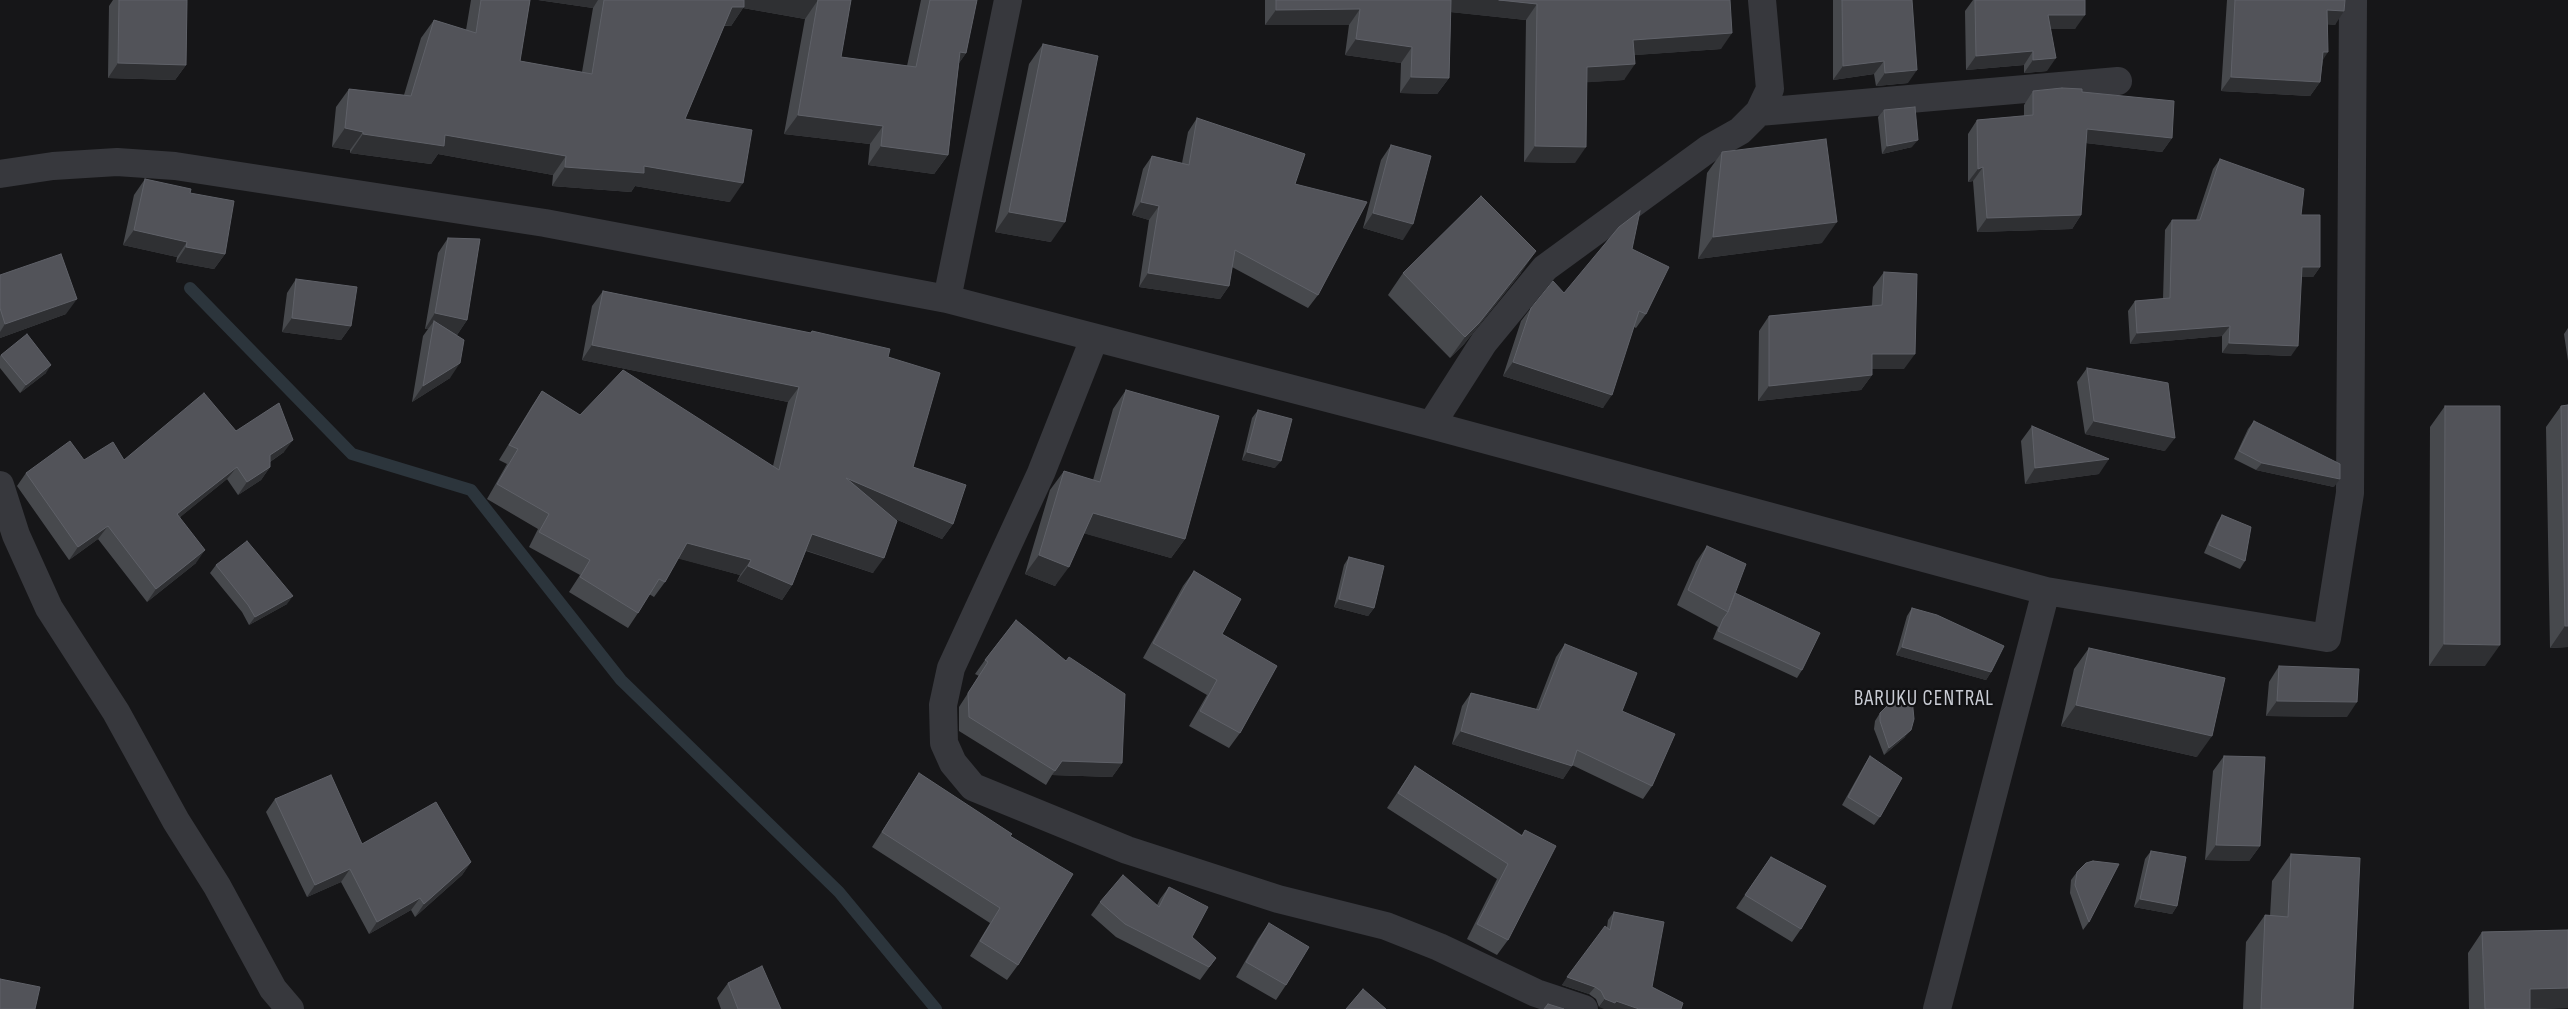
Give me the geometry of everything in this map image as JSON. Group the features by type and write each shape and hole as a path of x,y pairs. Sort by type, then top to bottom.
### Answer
{"street":[{"path":"947,299 1008,0"},
{"path":"1431,425 1484,342 1545,268 1708,149 1740,131 1759,112 1770,89 1762,0"},
{"path":"0,174 53,166 117,162 176,166 545,222 947,299 1094,339 1431,425 2046,591 2327,638 2350,493 2353,0"},
{"path":"1759,112 2118,81"},
{"path":"1094,339 1041,473 951,668 943,706 944,743 953,763 973,787 1127,850 1278,900 1386,926 1439,946 1536,992 1584,1009"},
{"path":"0,485 16,535 49,608 116,712 176,821 217,886 273,989 290,1009"},
{"path":"1937,1009 2046,591"}],"building":[{"path":"119,0 187,0 186,65 118,63"},
{"path":"481,0 530,0 520,61 592,74 604,0 744,0 744,7 732,7 685,119 752,130 743,183 644,166 644,173 565,167 566,156 445,135 444,146 363,134 363,132 345,128 349,89 411,96 434,20 476,33"},
{"path":"818,0 851,0 841,57 916,67 930,0 977,0 966,53 960,52 948,155 881,146 883,126 798,115"},
{"path":"1276,0 1451,0 1449,78 1411,77 1412,47 1356,39 1360,9 1276,10"},
{"path":"1499,0 1730,0 1732,33 1633,40 1635,64 1587,67 1586,147 1535,146 1537,4"},
{"path":"1842,0 1912,0 1917,70 1885,73 1884,61 1843,66"},
{"path":"1975,0 2085,0 2085,15 2048,15 2056,58 2033,60 2033,51 1976,56"},
{"path":"2235,0 2345,0 2344,11 2327,10 2328,52 2323,52 2320,82 2231,77"},
{"path":"1043,44 1098,56 1065,222 1009,212"},
{"path":"2062,88 2082,89 2082,92 2174,101 2172,138 2087,129 2081,215 1987,218 1983,167 1978,169 1977,120 2033,115 2033,91"},
{"path":"1915,107 1918,140 1887,146 1884,110"},
{"path":"1197,118 1305,154 1295,184 1367,202 1318,295 1235,250 1229,286 1148,273 1159,206 1141,202 1152,156 1189,165"},
{"path":"1826,139 1837,222 1713,237 1722,152"},
{"path":"1391,145 1431,156 1413,224 1373,213"},
{"path":"2220,159 2304,189 2301,215 2320,215 2320,267 2302,267 2298,346 2229,343 2230,326 2137,333 2135,301 2170,298 2172,220 2200,220"},
{"path":"145,179 191,189 190,193 234,201 225,254 186,247 187,242 134,230"},
{"path":"1481,196 1536,251 1479,323 1465,337 1403,273"},
{"path":"1640,211 1632,249 1669,267 1646,314 1639,311 1612,395 1513,362 1531,308 1553,281 1564,293 1619,227"},
{"path":"448,238 480,239 467,320 435,313"},
{"path":"61,254 77,299 5,324 0,308 0,275"},
{"path":"1884,272 1917,274 1915,354 1872,354 1872,375 1769,386 1769,316 1882,305"},
{"path":"296,279 357,287 351,326 292,318"},
{"path":"603,291 811,333 812,331 890,349 888,357 940,373 913,467 966,485 953,524 846,478 897,521 884,558 812,534 792,585 748,566 751,560 687,543 665,582 659,579 638,613 580,577 590,560 539,532 549,514 497,484 518,449 509,445 542,391 580,415 623,370 779,470 799,387 592,345"},
{"path":"434,321 464,340 460,363 423,386"},
{"path":"27,334 51,365 26,385 1,355"},
{"path":"2087,368 2168,383 2175,438 2094,421"},
{"path":"1126,390 1219,416 1185,539 1093,513 1069,567 1039,555 1064,471 1100,482"},
{"path":"204,393 236,431 279,403 293,440 270,455 270,467 247,482 237,467 177,514 205,550 156,589 108,526 78,547 26,473 70,441 84,460 113,442 124,460"},
{"path":"2568,405 2568,626 2565,626 2561,406"},
{"path":"2445,406 2500,406 2500,645 2444,644"},
{"path":"1258,410 1292,419 1281,461 1247,452"},
{"path":"2254,421 2340,464 2340,479 2262,463 2239,451"},
{"path":"2032,426 2109,459 2035,468"},
{"path":"2222,515 2251,527 2245,561 2209,545"},
{"path":"247,541 293,596 255,617 248,605 216,565"},
{"path":"1707,546 1746,564 1728,612 1688,590"},
{"path":"1349,557 1384,566 1374,608 1339,599"},
{"path":"1194,571 1241,599 1222,634 1277,666 1240,733 1200,711 1217,680 1153,643"},
{"path":"1735,593 1820,633 1802,670 1718,631"},
{"path":"1912,608 1937,615 2004,646 1991,672 1902,647"},
{"path":"1016,620 1066,661 1069,657 1125,694 1122,763 1062,761 1055,771 969,717 968,693 988,662 985,660"},
{"path":"1565,644 1637,673 1622,711 1675,734 1652,786 1577,750 1572,766 1461,731 1471,693 1539,710"},
{"path":"2089,648 2225,678 2212,736 2076,705"},
{"path":"2279,666 2359,669 2357,702 2277,701"},
{"path":"1912,698 1914,719 1911,730 1889,748 1880,721 1880,713 1889,704"},
{"path":"1870,756 1902,778 1880,817 1848,797"},
{"path":"2224,756 2265,757 2260,846 2216,845"},
{"path":"1415,766 1522,836 1525,830 1556,846 1508,940 1477,924 1508,864 1398,793"},
{"path":"919,773 1012,834 1010,836 1073,874 1018,965 980,941 1000,908 882,832"},
{"path":"331,775 362,844 436,802 471,862 424,904 420,898 377,922 350,869 315,885 275,799"},
{"path":"2151,851 2186,857 2177,906 2140,899"},
{"path":"2291,854 2360,858 2353,1009 2261,1009 2265,915 2288,917"},
{"path":"1771,857 1826,886 1801,929 1745,895"},
{"path":"2093,861 2119,864 2089,922 2075,885 2077,872 2086,863"},
{"path":"1123,875 1159,907 1169,887 1208,907 1192,937 1216,958 1209,967 1125,924 1100,902"},
{"path":"1614,912 1664,922 1652,987 1683,1003 1681,1009 1639,1009 1616,1001 1615,1003 1605,999 1601,991 1595,987 1567,977 1605,926 1610,930"},
{"path":"1269,923 1309,947 1286,985 1246,962"},
{"path":"2568,930 2568,988 2530,989 2530,1009 2485,1009 2482,932"},
{"path":"762,966 781,1009 738,1009 728,983"},
{"path":"0,979 40,987 35,1009 0,1009"},
{"path":"1363,989 1386,1009 1346,1009"},
{"path":"1548,1004 1564,1009 1544,1009"}],"waterway":[{"path":"190,288 352,454 471,490 621,680 839,892 936,1009"}],"district":[{"name":"BARUKU CENTRAL","path":"1924,700"}]}
